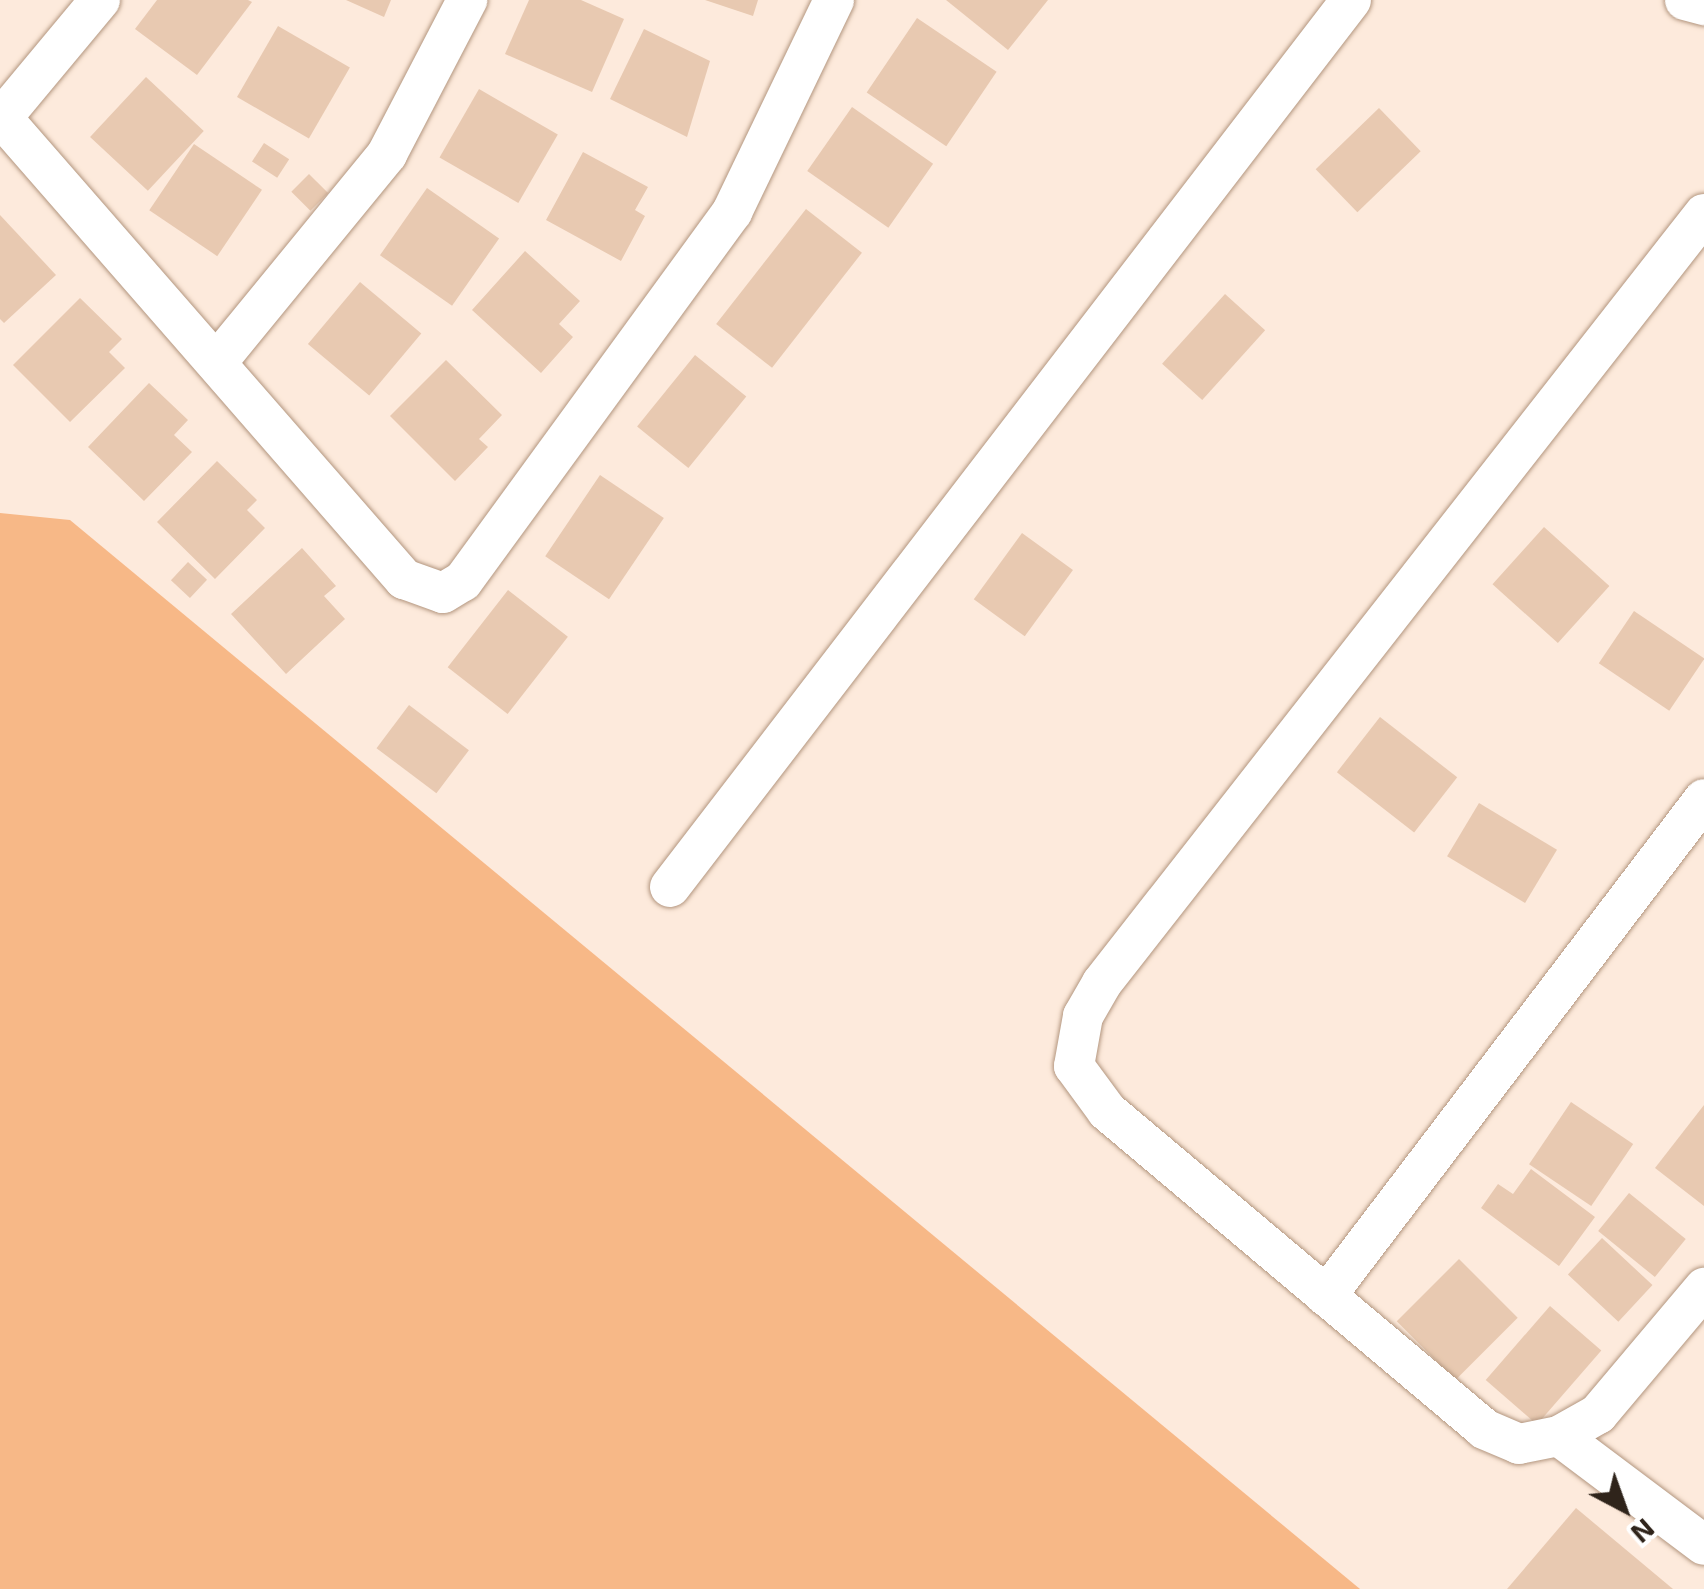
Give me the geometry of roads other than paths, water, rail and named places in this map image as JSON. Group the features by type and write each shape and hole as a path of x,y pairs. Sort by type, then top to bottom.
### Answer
{"street":[{"path":"100,0 1,119 404,579 442,593 463,582 732,212 834,0"},
{"path":"216,362 388,154 467,0"},
{"path":"670,887 1352,0"},
{"path":"1685,0 1704,4"},
{"path":"1704,214 1082,1016 1074,1066 1083,1088 1326,1296 1484,1429 1519,1444 1559,1436 1628,1384 1704,1288"},
{"path":"1326,1296 1704,799"},
{"path":"1559,1436 1704,1545"}]}
